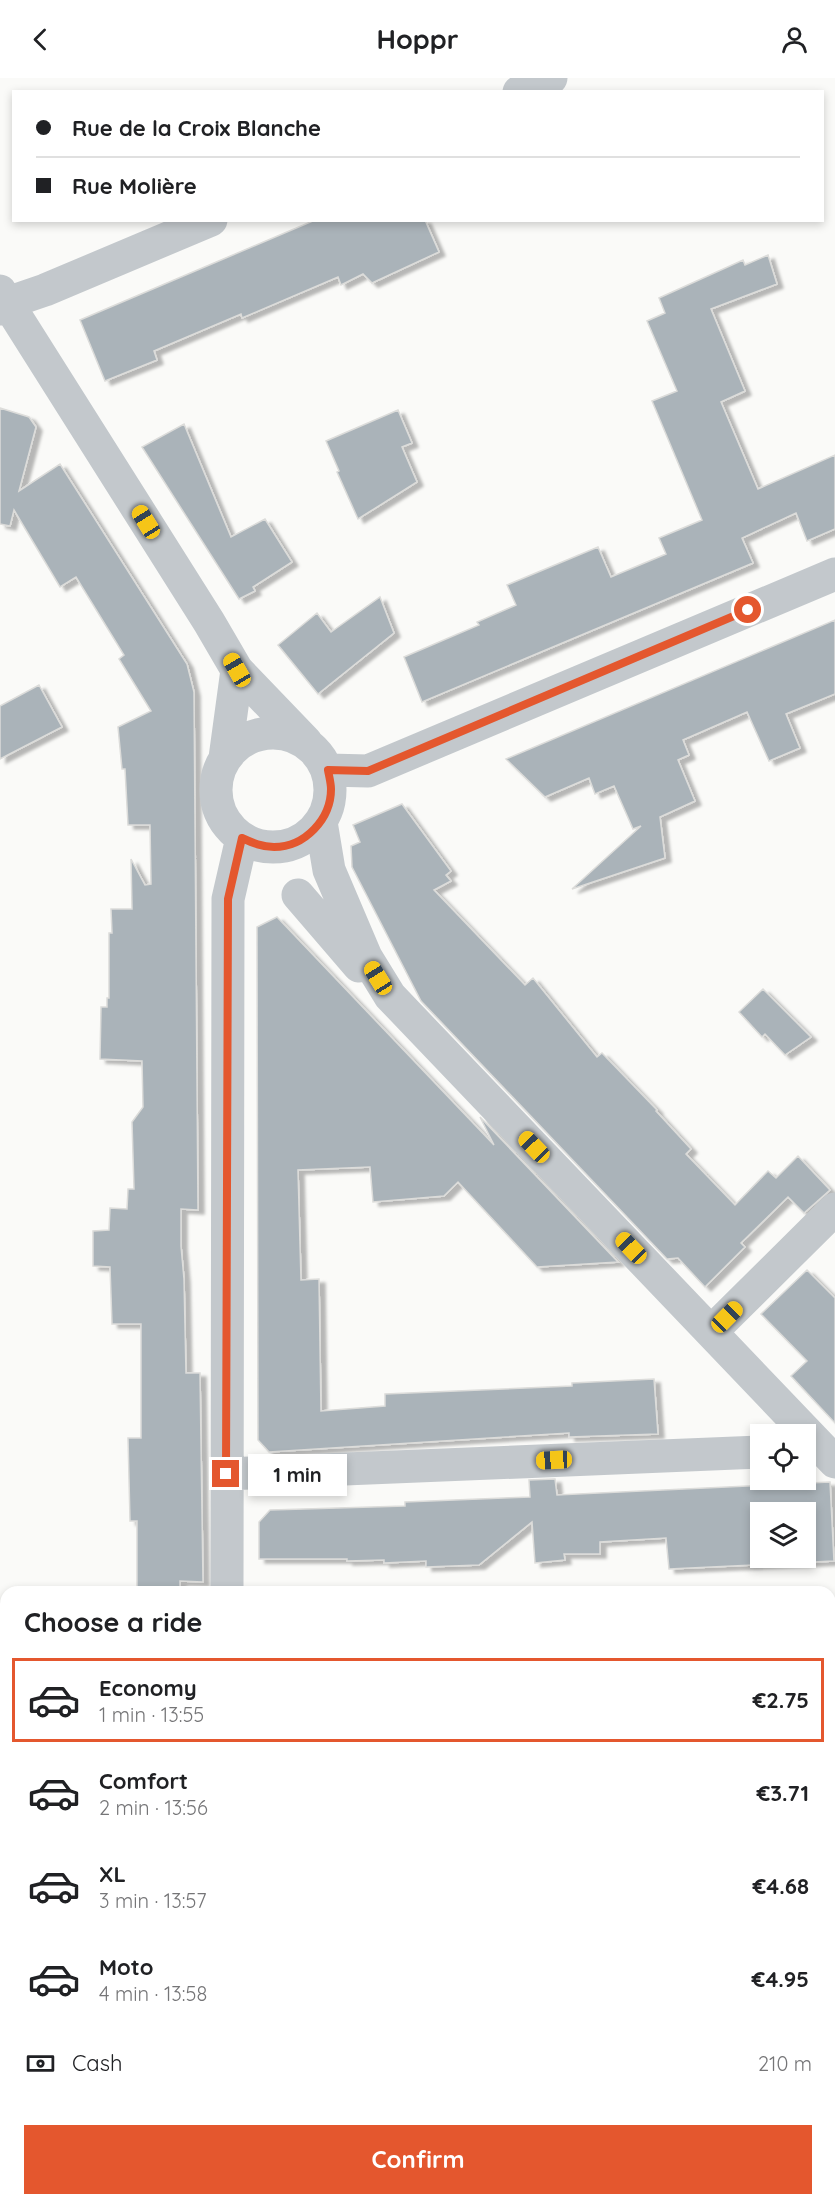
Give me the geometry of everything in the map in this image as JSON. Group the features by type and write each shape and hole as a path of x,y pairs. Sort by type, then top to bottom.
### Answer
{"street":[{"path":"524,90 551,78"},
{"path":"206,222 45,290 2,301 209,622 237,670 319,755 328,770 331,788 329,806 321,822 308,836 291,844 275,847 258,846 242,838 229,826 220,810 216,792 218,775 225,758 237,670"},
{"path":"328,770 368,771 835,574"},
{"path":"225,758 238,745 254,736 271,732 289,735 306,742"},
{"path":"321,822 329,870 366,957 390,996 711,1332 819,1450"},
{"path":"227,1586 228,899 242,838"},
{"path":"298,895 362,969 378,978"},
{"path":"711,1332 835,1209"},
{"path":"226,1474 750,1452"}],"building":[{"path":"310,222 426,222 439,252 372,283 363,274 341,285 338,277 242,318 241,314 154,351 157,360 105,381 80,320"},
{"path":"768,255 777,284 711,309 745,391 721,402 758,489 835,455 835,529 807,541 796,513 742,538 753,563 422,702 404,657 479,625 477,622 516,605 507,585 598,547 611,577 666,554 659,538 702,520 652,401 677,391 647,321 665,313 659,298 743,260 745,265"},
{"path":"0,408 29,417 36,427 19,491 60,464 187,664 194,692 198,1210 181,1209 181,1246 186,1373 200,1373 203,1582 180,1581 180,1586 137,1586 137,1521 130,1521 128,1438 141,1438 141,1324 112,1324 110,1267 93,1266 93,1231 109,1230 110,1208 127,1209 128,1189 134,1189 132,1122 143,1107 142,1061 100,1059 101,1007 107,1007 107,998 109,998 111,909 132,909 131,859 145,885 151,884 150,825 128,825 125,769 122,769 118,727 151,711 119,659 124,655 76,577 60,587 14,510 10,526 0,524"},
{"path":"398,410 412,443 402,447 417,482 358,519 326,441"},
{"path":"184,424 231,537 265,519 292,562 253,587 255,591 239,599 142,447"},
{"path":"380,597 394,633 318,694 278,645 317,613 331,632"},
{"path":"835,620 835,694 786,714 800,748 769,761 747,712 683,740 689,755 678,760 695,801 660,817 665,858 572,889 641,826 633,829 614,786 595,794 589,778 545,797 506,759"},
{"path":"39,685 62,727 0,759 0,706"},
{"path":"402,804 451,871 446,875 451,881 434,890 525,985 533,978 597,1057 602,1053 657,1110 691,1149 686,1154 735,1205 768,1171 776,1178 798,1156 830,1190 804,1213 788,1197 741,1243 745,1247 705,1287 678,1258 667,1259 421,1001 352,867 351,846 360,842 353,825"},
{"path":"277,917 494,1145 480,1117 618,1262 537,1267 458,1182 444,1196 373,1202 370,1167 298,1170 301,1280 319,1279 321,1411 385,1406 385,1394 572,1386 572,1383 654,1379 658,1434 569,1437 569,1433 269,1452 258,1440 257,927"},
{"path":"763,989 811,1037 785,1055 765,1034 762,1037 739,1012"},
{"path":"807,1270 835,1298 835,1423 791,1376 807,1361 761,1314"},
{"path":"555,1479 557,1495 750,1486 750,1490 816,1490 816,1483 830,1482 834,1561 816,1562 816,1502 750,1502 750,1565 669,1569 666,1538 600,1542 600,1554 564,1554 565,1560 535,1563 532,1522 479,1565 426,1567 426,1561 384,1563 384,1560 259,1559 259,1522 270,1510 405,1506 405,1502 530,1497 529,1480"}],"route":[{"path":"226,1474 228,899 242,838 258,846 275,847 291,844 308,836 321,822 329,806 331,788 328,770 368,771 748,610"}]}
